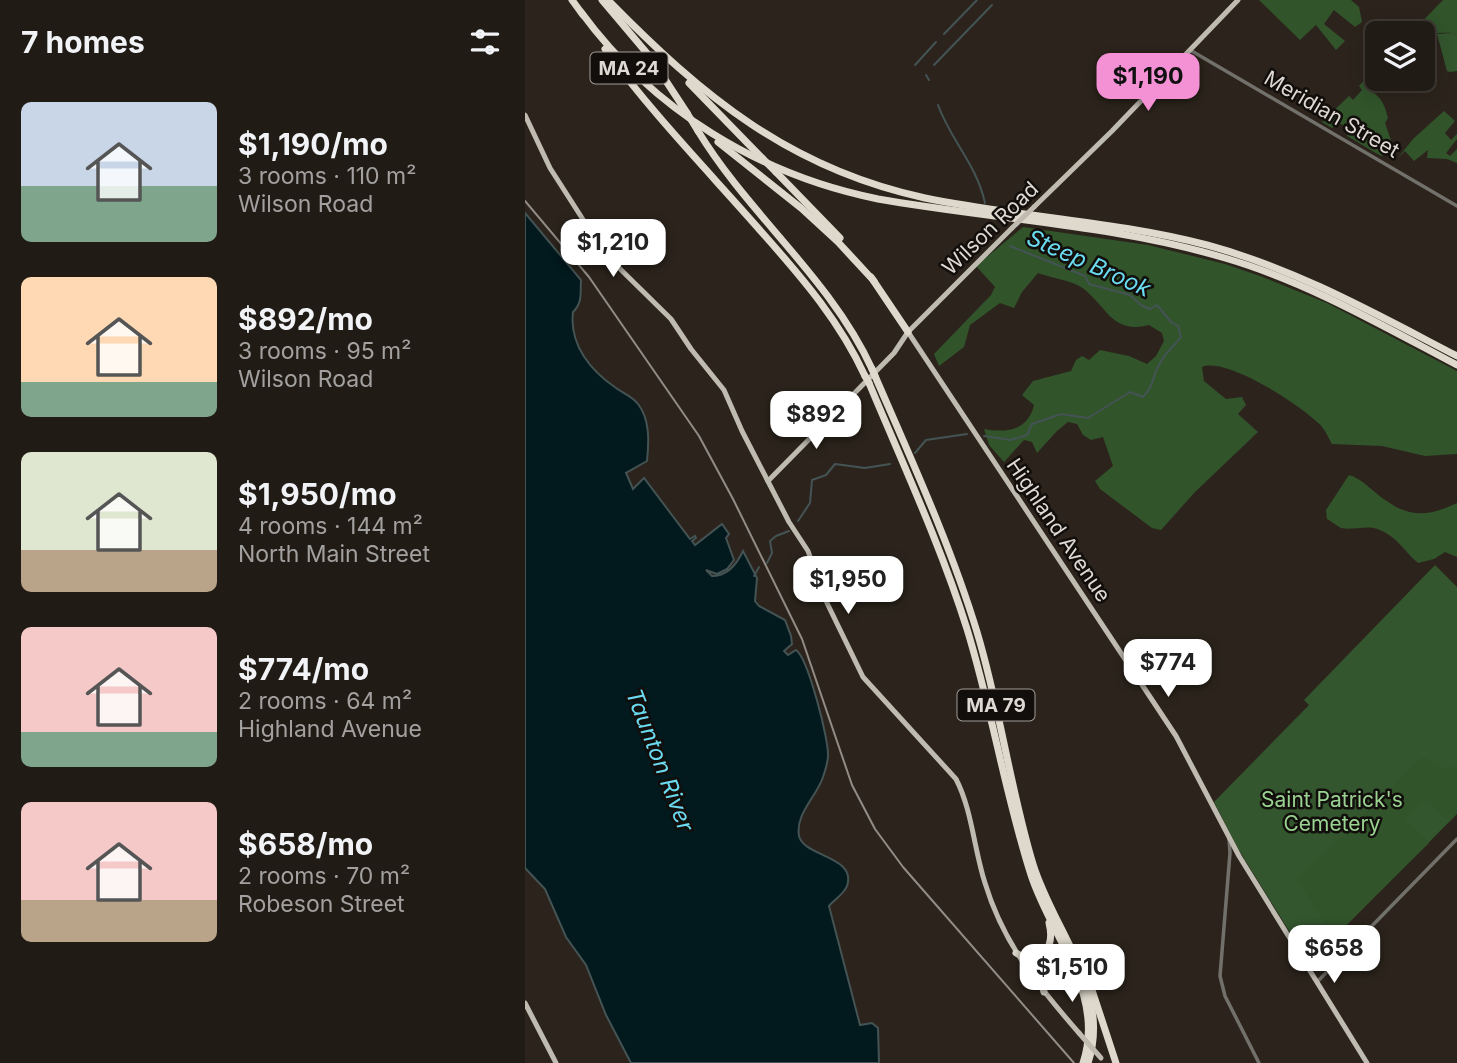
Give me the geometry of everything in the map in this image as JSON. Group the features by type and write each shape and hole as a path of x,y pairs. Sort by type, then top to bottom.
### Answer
{"highway":[{"name":"MA 24","path":"572,0 629,68 721,140 767,163 847,192 1144,239 1196,250 1247,265 1326,297 1457,365"},
{"name":"MA 79","path":"603,0 655,65 739,191 832,300 874,372 970,610 988,670 1034,867 1088,988 1093,1008 1094,1034 1089,1060"},
{"name":"MA 24","path":"608,0 707,93 749,125 795,151 843,173 893,190 935,200 1144,232 1227,251 1278,268 1327,289 1457,356"},
{"name":"MA 79","path":"581,12 632,83 819,299 846,338 867,379 964,621 1027,862 1042,901 1080,981 1088,1012 1089,1038 1083,1063"},
{"path":"645,37 845,244 908,331"},
{"path":"686,115 793,201 874,281"},
{"path":"1042,901 1051,934 1039,975 1044,992"},
{"path":"1016,953 1030,960 1055,959 1067,966 1076,980 1088,1012"},
{"path":"1030,974 1043,959"},
{"path":"1076,960 1095,996 1116,1063"}],"main road":[{"name":"Wilson Road","path":"768,481 893,353 908,331 1238,0"},
{"path":"525,115 550,168 599,243 610,258 671,318 691,349 724,390 789,522 808,551 827,603 863,677 951,773 960,787 989,895 1016,953 1044,992 1103,1060"},
{"name":"Highland Avenue","path":"908,331 1176,735 1227,834"},
{"path":"1227,834 1367,1063"},
{"path":"525,1003 556,1063"}],"street":[{"name":"Meridian Street","path":"1190,50 1457,206"},
{"name":"Highland Avenue","path":"1227,834 1230,853 1220,976 1225,996 1259,1063"},
{"path":"1317,982 1457,839"}],"green space":[{"path":"1259,0 1351,0 1359,7 1362,22 1355,27 1334,10 1324,24 1345,41 1336,50 1316,25 1300,40"},
{"path":"1443,0 1457,0 1457,37 1453,33 1435,35 1435,21 1423,21"},
{"path":"1453,33 1457,37 1457,71 1450,72 1447,71 1437,34"},
{"path":"1365,80 1365,91 1373,91 1384,106 1388,118 1385,123 1392,143 1388,154 1381,156 1347,136 1350,130 1338,122 1332,128 1322,122 1349,96 1353,100 1362,90 1359,86"},
{"path":"1444,111 1455,121 1445,133 1451,140 1457,134 1457,139 1446,153 1450,156 1457,149 1457,163 1447,159 1427,158 1428,150 1414,161 1405,151 1397,159 1413,139"},
{"path":"1023,227 1148,245 1225,264 1327,303 1457,371 1457,454 1425,456 1382,446 1332,444 1319,424 1295,404 1244,375 1213,366 1202,367 1204,381 1226,399 1242,397 1246,405 1238,414 1258,432 1195,492 1161,530 1152,528 1100,489 1095,481 1113,466 1103,437 1091,440 1083,435 1077,424 1068,422 1037,453 1032,442 1024,440 1004,462 989,445 984,429 1008,430 1027,420 1034,405 1022,395 1033,381 1071,371 1076,360 1082,356 1089,360 1100,350 1129,356 1147,364 1156,356 1164,341 1162,333 1149,325 1136,327 1117,322 1081,287 1038,273 1022,292 1014,308 1000,303 970,325 964,347 939,366 934,354 991,295 995,287 976,266"},
{"path":"1349,475 1360,480 1386,501 1406,511 1434,512 1457,503 1457,557 1445,552 1434,559 1418,563 1396,541 1380,530 1341,528 1327,519 1326,510"},
{"name":"Saint Patrick's Cemetery","path":"1435,565 1457,587 1457,814 1309,963 1237,847 1214,802 1309,705 1304,700"},
{"path":"1423,757 1445,769 1457,766 1457,813 1449,822 1429,802 1421,803 1405,819 1429,843 1334,937 1297,879"}],"water":[{"name":"Taunton River","path":"525,213 581,280 580,301 573,312 578,346 598,374 631,397 645,417 647,461 626,473 633,489 644,478 690,539 695,536 692,541 695,545 722,524 729,534 726,538 734,560 727,569 717,574 706,570 712,576 727,572 735,565 743,551 757,578 755,601 785,620 792,644 784,651 788,655 796,650 806,668 821,718 828,756 820,784 800,820 799,836 810,848 838,863 848,876 846,889 829,906 860,1025 872,1023 878,1028 879,1063 631,1063 606,1015 586,965 566,937 545,889 525,868"}],"waterway":[{"name":"Steep Brook","path":"944,34 977,0"},
{"path":"934,65 992,5"},
{"name":"Steep Brook","path":"915,65 936,42"},
{"name":"Steep Brook","path":"926,75 929,80"},
{"name":"Steep Brook","path":"938,105 976,176 985,203"},
{"name":"Steep Brook","path":"989,223 991,233"},
{"name":"Steep Brook","path":"984,436 1011,440 1027,435 1032,424 1061,414 1088,418 1130,392 1143,397 1150,388 1162,359 1181,337 1178,326 1171,322 1157,305 1150,309 1130,295 1089,284 1085,276 1010,246"},
{"name":"Steep Brook","path":"915,453 926,440 967,434"},
{"name":"Steep Brook","path":"798,521 810,503 812,480 826,475 835,464 865,468 890,464"},
{"name":"Steep Brook","path":"767,563 772,553 770,541 789,531"},
{"name":"Steep Brook","path":"754,576 759,567"}],"railway":[{"path":"525,201 589,277 699,436 802,639 852,785 875,829 903,867 1074,1063"}]}
